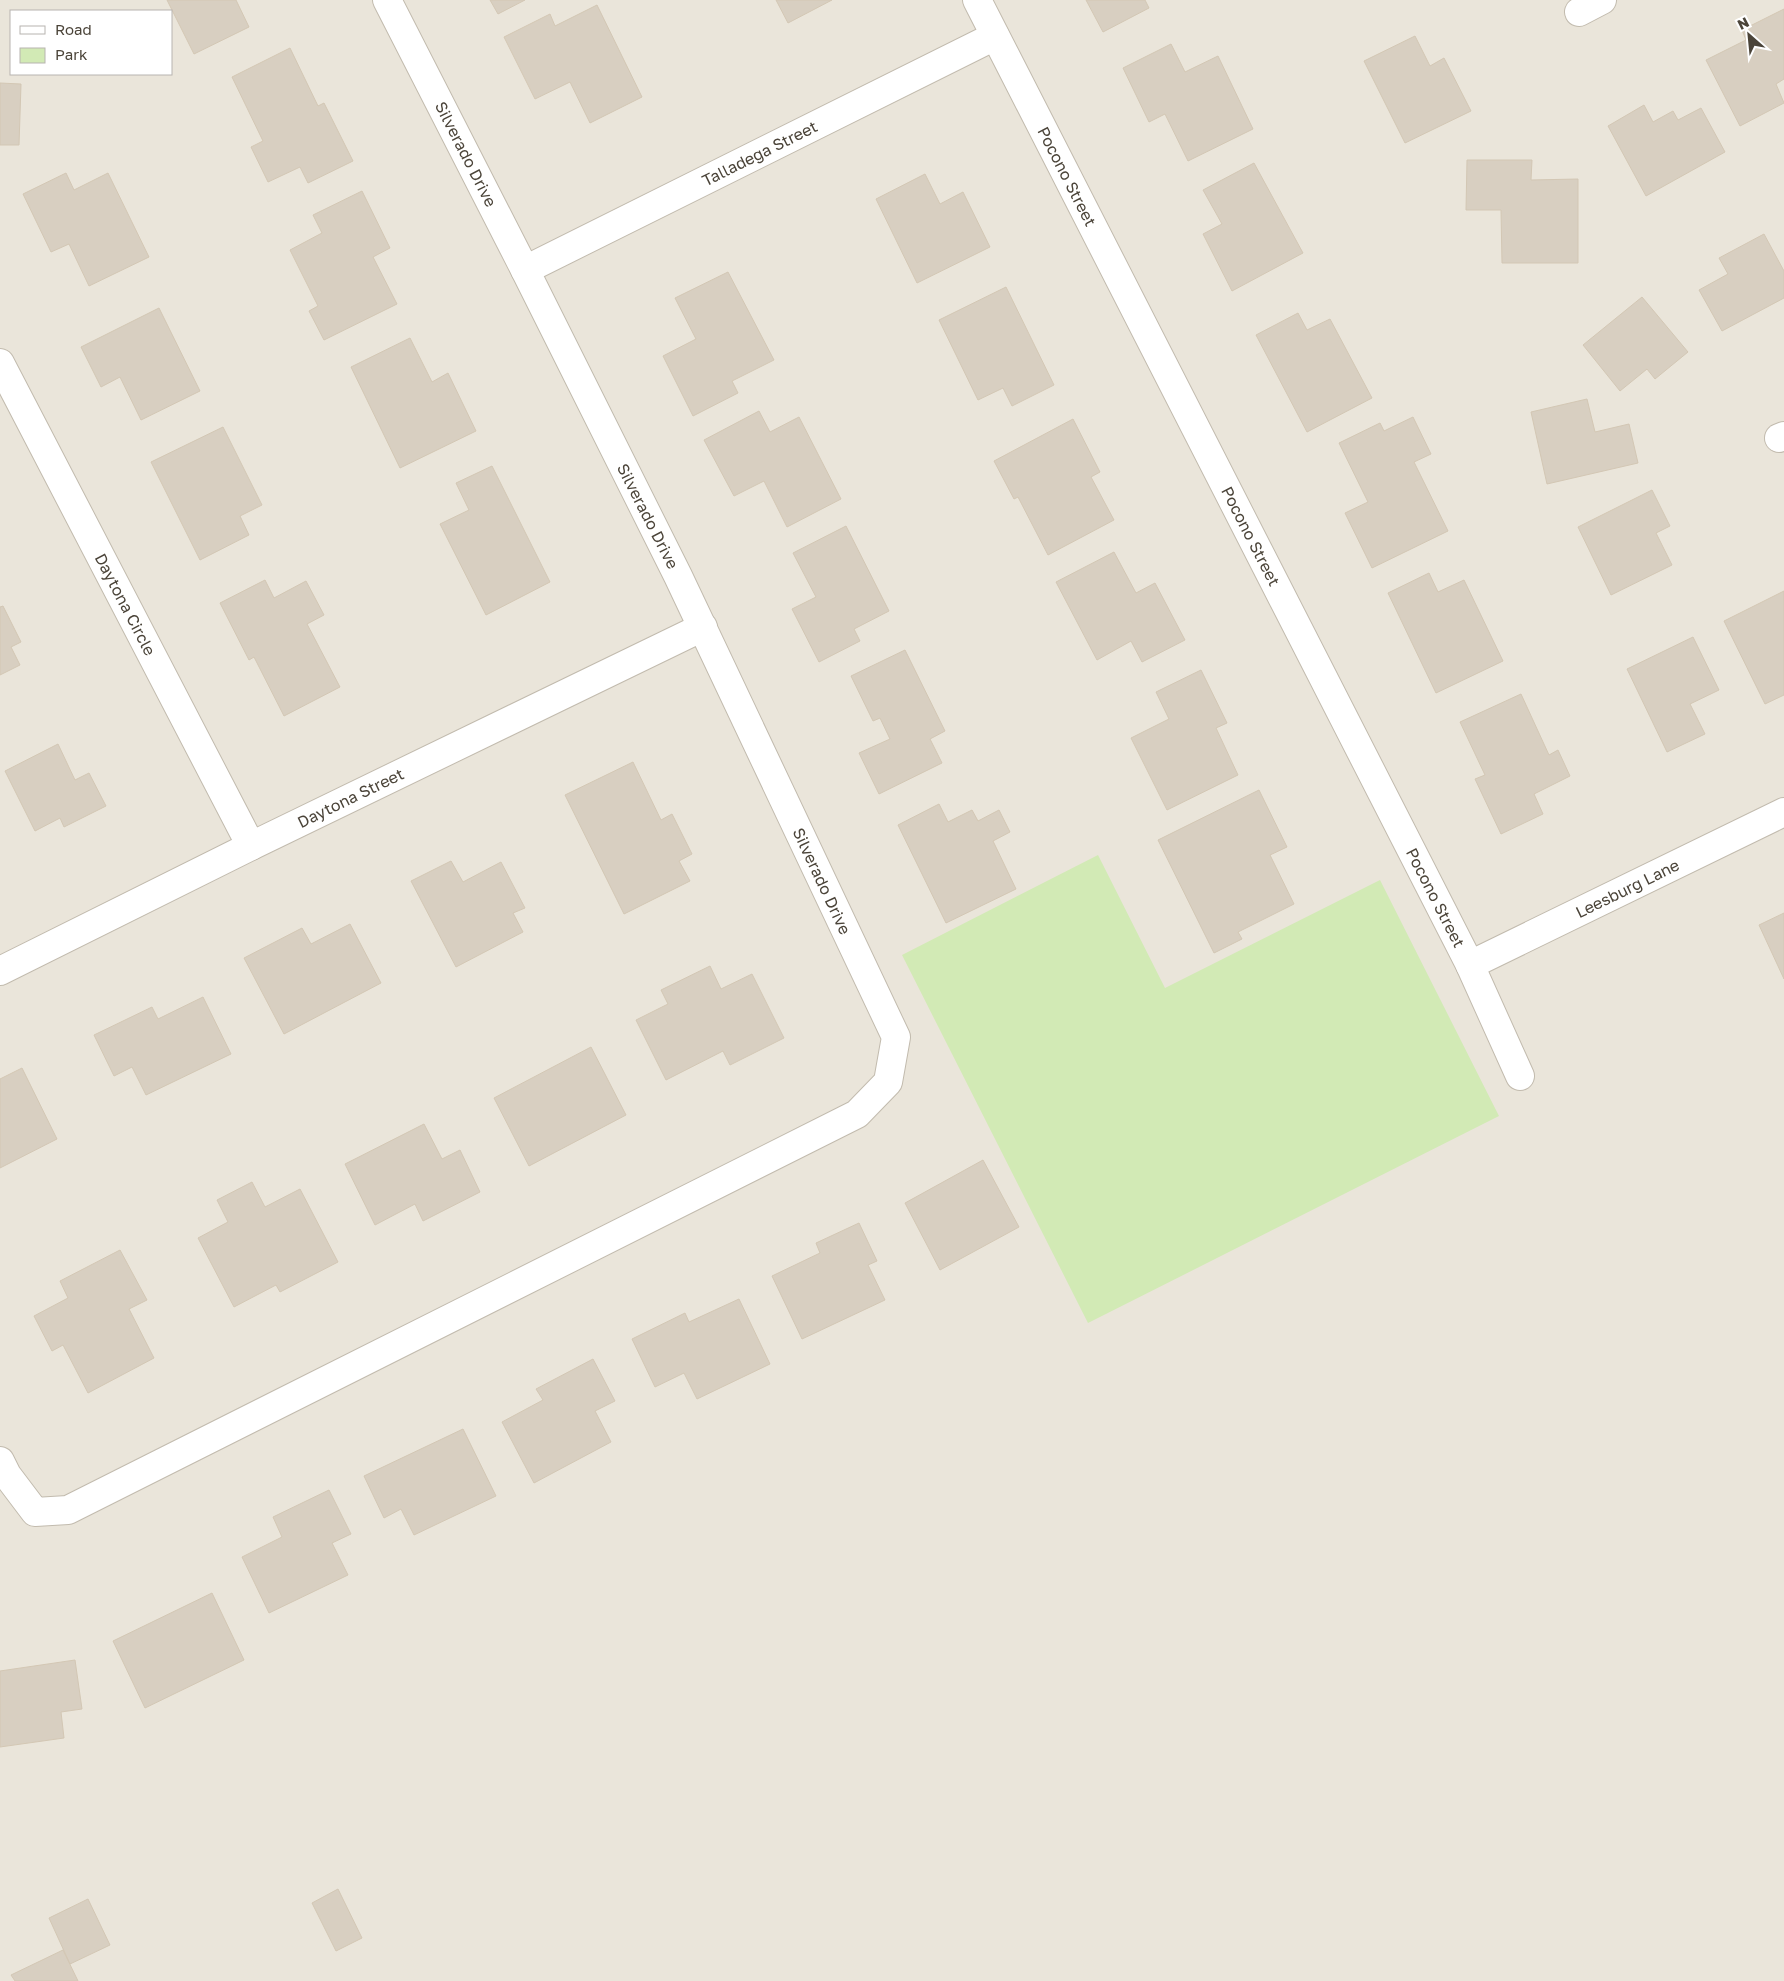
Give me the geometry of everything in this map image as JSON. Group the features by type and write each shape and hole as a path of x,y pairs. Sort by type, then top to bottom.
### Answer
{"street":[{"name":"Silverado Drive","path":"0,1461 7,1475 34,1512 68,1510 857,1114 888,1082 896,1037 703,627 525,270 387,0"},
{"name":"Pocono Street","path":"977,0 1470,965 1520,1076"},
{"name":"Talladega Street","path":"525,270 995,36"},
{"name":"Daytona Circle","path":"0,363 251,846"},
{"name":"Daytona Street","path":"0,971 251,846 703,627"},
{"name":"Leesburg Lane","path":"1470,965 1784,812"}],"shaded area":[{"path":"0,0 1784,0 1784,1981 0,1981"}],"green space":[{"path":"1098,855 1165,988 1380,880 1499,1116 1088,1323 902,955"}],"building":[{"path":"167,0 236,0 249,27 194,54"},
{"path":"490,0 525,0 498,14"},
{"path":"776,0 832,0 788,23"},
{"path":"1086,0 1145,0 1149,8 1103,32"},
{"path":"597,5 642,97 590,123 570,82 535,99 504,37 550,14 555,26"},
{"path":"1784,9 1784,79 1776,84 1784,103 1740,126 1706,60 1746,40 1742,30"},
{"path":"1415,36 1430,66 1444,58 1471,111 1405,143 1364,61"},
{"path":"1171,44 1185,72 1218,56 1253,129 1188,161 1165,114 1149,122 1123,68"},
{"path":"290,48 318,106 324,103 353,161 308,183 300,167 268,182 251,147 263,141 232,77"},
{"path":"0,83 21,84 19,145 0,145"},
{"path":"1644,105 1653,122 1673,111 1678,120 1701,108 1725,152 1646,196 1608,126"},
{"path":"1467,160 1532,160 1531,180 1578,179 1578,263 1502,263 1501,210 1466,210"},
{"path":"1254,163 1303,253 1232,291 1203,234 1222,224 1203,190"},
{"path":"66,173 74,190 108,173 149,257 89,286 69,244 51,252 23,194"},
{"path":"925,174 940,204 963,192 990,247 917,283 876,199"},
{"path":"362,191 390,248 373,257 397,304 324,340 309,311 318,306 290,250 322,233 313,215"},
{"path":"1764,234 1784,271 1784,298 1722,331 1699,290 1728,274 1719,258"},
{"path":"728,272 774,360 732,381 738,393 693,416 663,356 696,339 675,298"},
{"path":"1006,287 1054,385 1012,406 1003,388 978,400 939,320"},
{"path":"1642,297 1688,352 1655,379 1647,369 1620,391 1583,345"},
{"path":"159,308 200,391 141,420 120,377 101,387 81,347"},
{"path":"1298,313 1307,330 1330,319 1372,398 1307,432 1256,335"},
{"path":"410,338 432,382 448,373 476,431 400,468 351,367"},
{"path":"1587,399 1595,432 1629,424 1638,463 1547,484 1531,412"},
{"path":"759,411 770,432 799,417 841,499 787,527 764,481 734,496 704,440"},
{"path":"1413,417 1431,454 1414,462 1448,531 1372,568 1345,513 1368,502 1339,443 1380,423 1384,431"},
{"path":"1073,419 1100,472 1091,477 1114,520 1048,555 1018,497 1014,499 994,461"},
{"path":"223,427 262,505 240,516 249,535 200,560 151,462"},
{"path":"492,466 550,582 486,615 440,524 469,510 456,483"},
{"path":"1652,490 1670,526 1656,533 1672,565 1611,595 1578,527"},
{"path":"846,526 889,611 854,629 860,641 819,662 792,609 816,597 793,553"},
{"path":"1114,552 1136,593 1155,583 1185,640 1142,662 1131,641 1097,660 1056,582"},
{"path":"1429,573 1438,592 1464,580 1503,661 1436,693 1388,593"},
{"path":"265,580 274,598 306,581 324,615 307,624 340,687 284,716 254,657 249,660 220,603"},
{"path":"1784,591 1784,695 1765,704 1724,621"},
{"path":"3,606 21,642 11,647 20,665 0,675 0,607"},
{"path":"1693,637 1719,690 1690,704 1705,734 1667,752 1627,669"},
{"path":"905,650 945,731 930,739 942,763 879,794 859,753 890,739 880,718 873,721 851,676"},
{"path":"1201,670 1227,723 1216,728 1238,775 1167,810 1131,738 1169,719 1156,692"},
{"path":"1521,694 1549,755 1558,750 1570,776 1534,794 1543,814 1501,834 1475,779 1485,775 1460,722"},
{"path":"58,744 75,780 89,773 106,806 64,827 60,818 35,831 5,771"},
{"path":"633,762 661,820 672,814 692,854 679,861 690,881 624,914 565,795"},
{"path":"1259,790 1287,847 1270,855 1294,904 1238,932 1242,939 1214,953 1158,840"},
{"path":"939,804 948,822 972,810 978,821 999,810 1010,832 993,841 1016,889 946,923 898,825"},
{"path":"451,861 463,882 501,862 525,908 513,913 523,932 456,967 411,881"},
{"path":"1784,913 1784,979 1759,925"},
{"path":"350,924 381,983 284,1034 244,958 302,928 311,944"},
{"path":"710,966 721,989 752,974 784,1038 730,1065 723,1051 666,1080 636,1020 668,1004 661,990"},
{"path":"203,997 231,1054 146,1095 132,1067 114,1076 94,1035 152,1007 158,1019"},
{"path":"591,1047 626,1115 529,1166 494,1098"},
{"path":"22,1068 57,1139 0,1168 0,1079"},
{"path":"424,1124 442,1159 460,1150 480,1192 423,1221 415,1204 375,1225 345,1164"},
{"path":"983,1160 1019,1227 940,1270 905,1203"},
{"path":"252,1182 265,1207 300,1189 338,1262 280,1292 276,1285 234,1307 198,1238 228,1222 217,1200"},
{"path":"859,1223 877,1261 868,1265 885,1300 802,1339 772,1276 820,1253 816,1243"},
{"path":"120,1250 147,1300 129,1309 154,1358 88,1393 63,1345 52,1351 34,1316 68,1298 60,1281"},
{"path":"739,1299 770,1364 697,1399 684,1373 655,1387 632,1339 685,1313 689,1322"},
{"path":"593,1359 615,1401 595,1411 611,1442 534,1483 502,1422 543,1400 536,1389"},
{"path":"463,1429 496,1496 414,1535 401,1509 384,1518 364,1476"},
{"path":"329,1490 351,1534 332,1543 348,1575 269,1613 242,1557 282,1537 273,1517"},
{"path":"212,1593 244,1660 145,1708 113,1641"},
{"path":"75,1660 82,1709 61,1712 64,1738 0,1747 0,1671"},
{"path":"338,1889 362,1938 336,1951 312,1903"},
{"path":"88,1899 110,1945 70,1964 49,1918"},
{"path":"63,1950 78,1981 15,1981 11,1975"}]}
